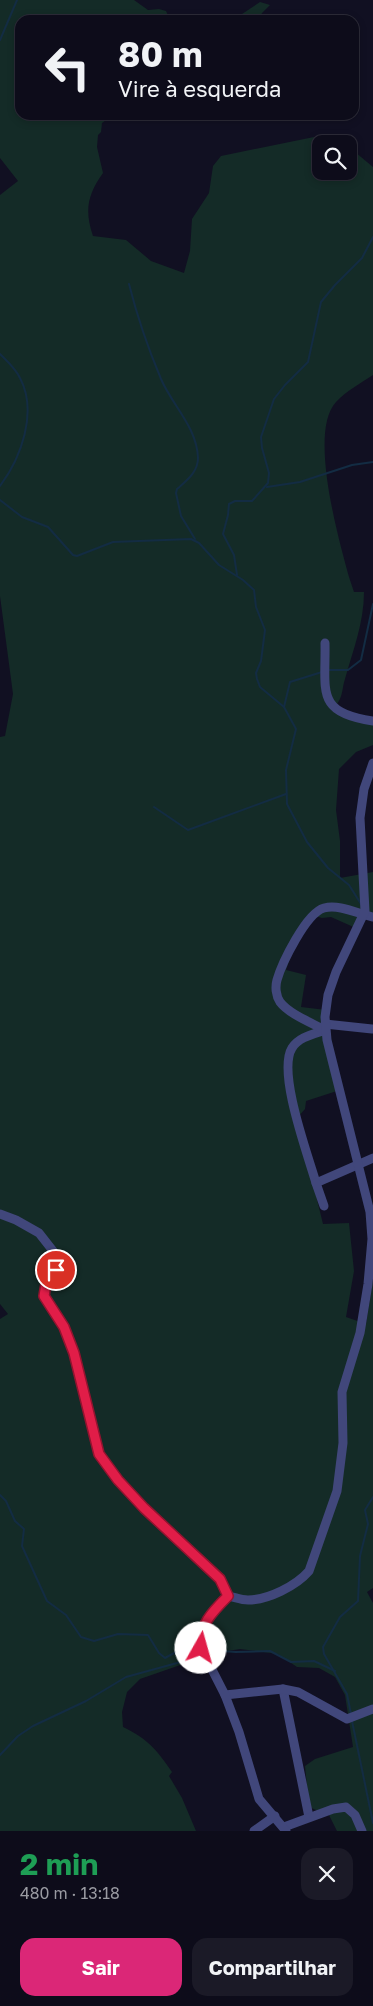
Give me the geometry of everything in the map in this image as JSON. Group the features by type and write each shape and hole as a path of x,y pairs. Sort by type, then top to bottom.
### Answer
{"street":[{"path":"325,643 326,695 332,707 344,714 373,721"},
{"path":"228,1596 248,1600 258,1598 290,1586 302,1578 309,1571 329,1519 337,1491 343,1443 342,1392 360,1333 368,1284 372,1212 325,1027 328,995 336,972 368,916 361,860 360,818 364,789 373,763"},
{"path":"368,916 330,908 318,911 295,941 276,980 275,989 281,1003 325,1027 373,1029 373,1018"},
{"path":"324,1206 289,1086 287,1071 289,1054 296,1043 325,1027"},
{"path":"316,1183 373,1158"},
{"path":"0,1214 40,1232 56,1256 56,1270 46,1284 44,1296 64,1327 74,1353 99,1454 118,1480 144,1508 220,1579 228,1596"},
{"path":"228,1596 205,1622 200,1636 204,1655 225,1695 239,1732 259,1798 265,1808 275,1816 285,1829 309,1817 346,1807 355,1815 362,1831"},
{"path":"225,1695 283,1689 298,1692 350,1718 373,1709"},
{"path":"283,1689 309,1817"},
{"path":"254,1831 275,1816"}],"green space":[{"path":"0,0 134,0 148,10 159,9 166,11 168,15 15,15 15,120 106,120 102,123 97,147 103,173 91,195 88,210 93,236 126,240 151,261 184,273 190,251 192,219 209,193 213,166 221,156 312,137 312,180 357,180 357,154 373,167 373,375 336,402 328,417 325,437 325,461 333,513 349,577 354,592 364,592 360,626 337,704 337,711 373,720 373,745 356,752 339,769 336,810 340,841 340,878 373,872 373,917 367,916 358,929 331,917 322,918 312,915 297,938 286,970 306,975 301,1007 326,1010 340,1090 306,1101 305,1109 297,1118 323,1224 349,1223 354,1271 346,1317 366,1324 373,1280 373,1588 367,1592 373,1603 373,1831 337,1831 328,1813 323,1813 309,1807 305,1766 315,1759 353,1747 345,1695 335,1677 319,1668 297,1667 278,1654 240,1649 215,1653 140,1679 127,1692 122,1712 123,1727 139,1736 151,1746 162,1757 172,1772 169,1776 182,1798 196,1831 0,1831 0,1319 8,1314 0,1304 0,737 5,736 13,694 0,596 0,195 18,181 0,158"},
{"path":"260,2 270,5 261,15 240,15"}],"waterway":[{"path":"0,40 17,0"},
{"path":"237,575 234,555 223,534 229,504 235,501 252,501 268,483 269,473 261,437 274,399 308,362 321,302 362,258 373,237"},
{"path":"129,284 143,332 161,379 189,426 197,447 198,463 191,475 177,489 176,493 181,516 195,539"},
{"path":"0,354 18,375 25,391 27,405 25,434 15,462 0,486"},
{"path":"267,487 300,482 352,465 373,462"},
{"path":"0,500 22,517 48,527 73,555 77,556 113,542 191,539 199,543 219,565 243,580 254,590 256,607 265,630 261,661 256,673 257,679 260,687 284,707 296,729 286,770 287,804 307,842 328,868 349,885 361,904"},
{"path":"329,670 348,670 361,660 373,604"},
{"path":"284,707 290,682 322,672"},
{"path":"154,807 188,830 286,794"},
{"path":"0,1495 6,1501 15,1521 24,1529 22,1546 47,1601 66,1615 81,1637 94,1641 118,1634 148,1635 159,1653 165,1658 176,1652 198,1651"},
{"path":"351,1714 347,1694 324,1654 323,1647 340,1617 358,1601 360,1556 368,1524 365,1510 373,1497"},
{"path":"205,1650 236,1652 270,1651 291,1662 314,1661 335,1671"},
{"path":"0,1755 18,1736 33,1726 86,1701 126,1677 177,1663 200,1653"},
{"path":"352,1721 373,1823"}],"route":[{"path":"56,1270 46,1284 44,1296 64,1327 74,1353 99,1454 118,1480 144,1508 209,1568 224,1585 228,1596 205,1622 200,1636 201,1648"}]}
